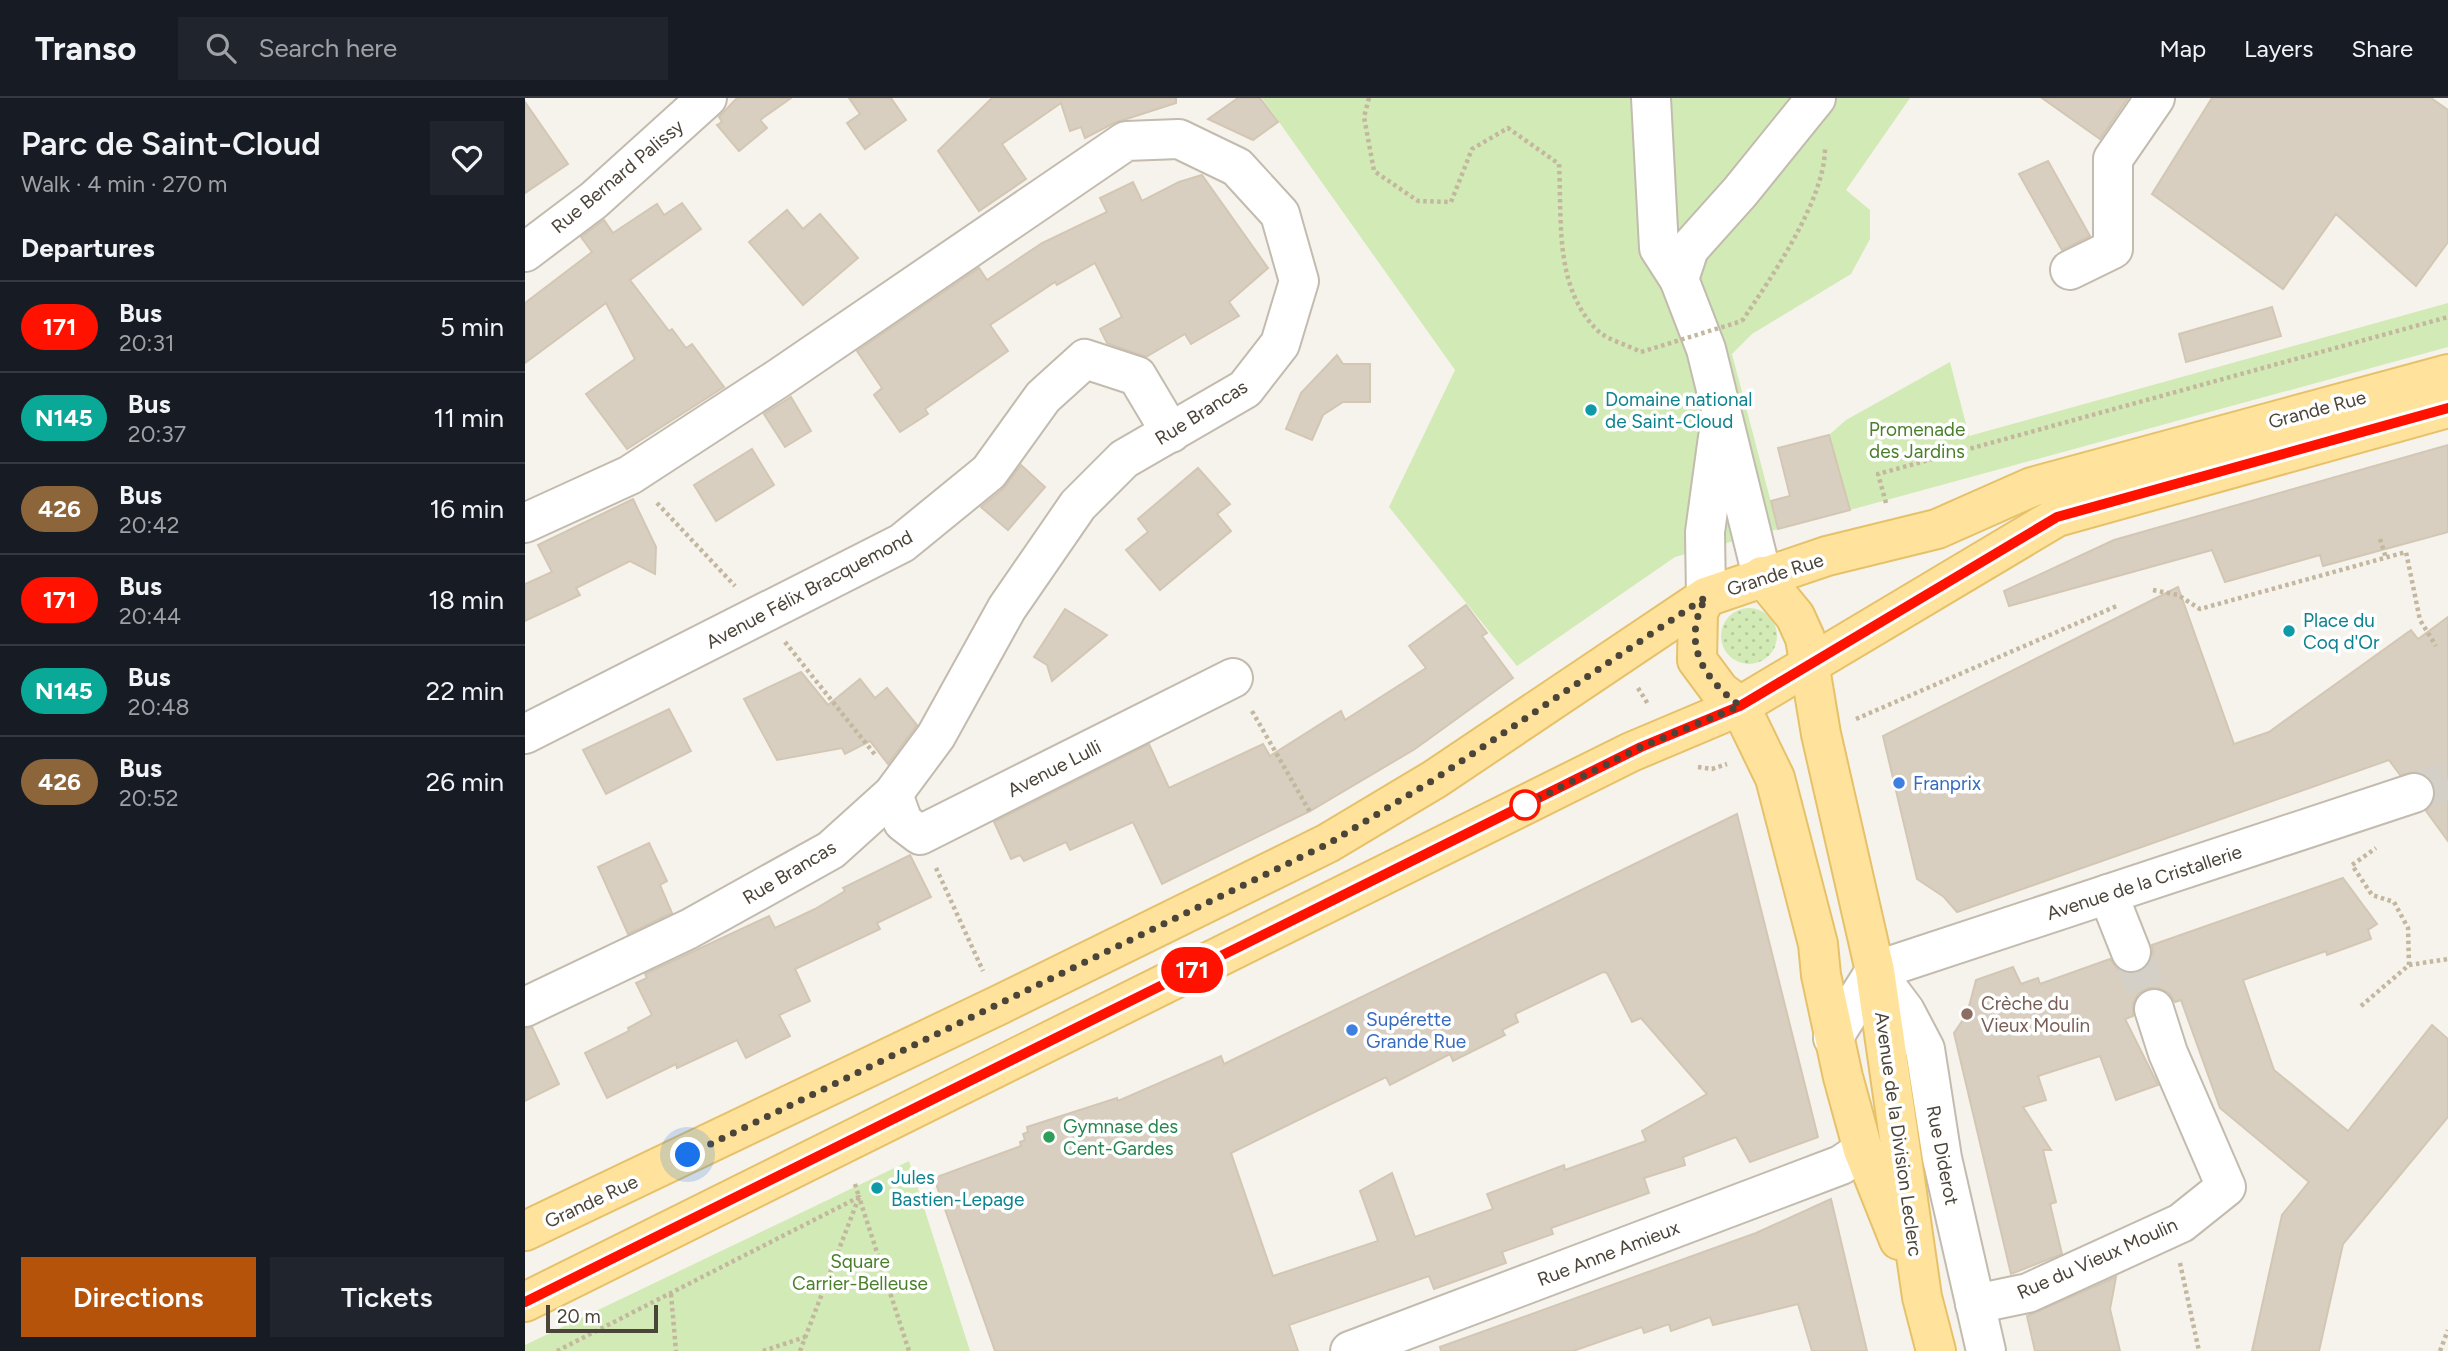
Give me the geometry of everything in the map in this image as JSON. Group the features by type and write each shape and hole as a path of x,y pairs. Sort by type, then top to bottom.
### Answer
{"main road":[{"name":"Grande Rue","path":"525,1231 999,1005 1328,844 1435,779 1706,597 1762,576 1937,529 2032,487 2448,374"},
{"name":"Grande Rue","path":"525,1302 1641,747 1740,706 2057,517 2448,408"},
{"path":"1762,576 1795,616 1805,638 1809,665"},
{"path":"1706,597 1697,612 1697,660 1720,691 1740,706"},
{"name":"Avenue de la Division Leclerc","path":"1809,665 1821,734 1875,971 1922,1297 1936,1351"},
{"name":"Avenue de la Division Leclerc","path":"1740,706 1775,778 1818,944 1833,1038 1863,1150 1922,1297"},
{"path":"1818,944 1875,971"}],"street":[{"name":"Rue Bernard Palissy","path":"525,252 594,200 707,98"},
{"path":"1651,98 1659,248 1684,251"},
{"path":"1684,251 1741,192 1816,98"},
{"path":"2070,270 2113,249 2113,159 2155,98"},
{"name":"Rue Brancas","path":"525,523 630,475 779,378 1126,141 1179,139 1237,167 1280,214 1299,281 1280,344 1245,389 1124,459 1078,505 1007,608 936,736 893,794 831,850 689,929 525,1007"},
{"path":"1654,191 1684,251 1721,417 1762,576"},
{"name":"Avenue Félix Bracquemond","path":"525,734 902,544 989,472 1043,397 1084,359 1137,376 1171,433"},
{"path":"1706,597 1705,532 1721,417"},
{"name":"Avenue Lulli","path":"920,835 1233,678"},
{"path":"893,794 903,822 920,835"},
{"name":"Avenue de la Cristallerie","path":"1875,971 2400,798"},
{"path":"2108,894 2131,952"},
{"path":"1833,1038 1875,971"},
{"name":"Rue Diderot","path":"1875,971 1905,1011 1925,1049 1942,1158 1986,1351"},
{"name":"Rue du Vieux Moulin","path":"1975,1304 2028,1293 2181,1223 2227,1187 2168,1053 2154,1009"},
{"name":"Rue Anne Amieux","path":"1350,1351 1841,1165 1863,1150"}],"path":[{"path":"1369,98 1364,117 1374,171 1418,201 1451,202 1472,149 1508,128 1559,164 1566,274 1574,302 1599,332 1641,352 1742,321 1787,255 1825,164 1825,140"},
{"path":"1874,509 1887,505 1878,474 2448,317"},
{"path":"2380,538 2386,558"},
{"path":"2153,590 2178,595 2200,609 2406,552 2420,620 2436,646"},
{"path":"1821,734 2119,605"},
{"path":"1233,678 1328,844"},
{"path":"2400,798 2395,835 2352,865 2372,895 2394,902 2408,928 2409,965"},
{"path":"920,835 999,1005"},
{"path":"2361,1006 2409,965 2448,959"},
{"path":"843,1143 909,1351"},
{"path":"557,1351 859,1197"},
{"path":"800,1351 859,1197"},
{"path":"2181,1223 2180,1273 2199,1351"},
{"path":"671,1294 676,1351"},
{"path":"2440,1351 2448,1330"},
{"path":"762,1351 805,1336"}],"green space":[{"name":"Domaine national de Saint-Cloud","path":"1262,98 1910,98 1846,190 1870,210 1870,239 1851,274 1752,334 1732,354 1778,529 1675,557 1517,666 1389,507 1455,370"},
{"name":"Promenade des Jardins","path":"2448,303 2448,347 1850,510 1829,435 1846,420 1950,362 1969,436"},
{"path":"1744,608 1754,608 1769,616 1775,625 1775,647 1769,656 1754,664 1744,664 1726,652 1721,641 1721,631 1733,613"},
{"name":"Square Carrier-Belleuse","path":"909,1161 970,1351 525,1351 525,1345"}],"building":[{"path":"737,98 791,98 760,120 767,128 739,151 717,125 722,122 719,117"},
{"path":"849,98 891,98 906,120 865,149 847,123 860,114"},
{"path":"992,98 1176,98 1176,103 1114,123 1085,138 1081,127 1070,131 1061,103 1002,144 1026,179 979,211 938,151"},
{"path":"1238,98 1260,98 1278,122 1253,140 1208,119"},
{"path":"2042,98 2128,98 2100,139"},
{"path":"2212,98 2431,98 2448,110 2448,242 2416,286 2336,214 2283,289 2152,194"},
{"path":"525,102 568,164 525,193"},
{"path":"2048,161 2090,236 2062,250 2019,174"},
{"path":"1202,175 1268,268 1229,302 1239,316 1191,344 1185,334 1146,357 1107,343 1100,329 1122,317 1095,263 1057,285 1055,282 990,325 1008,351 925,409 928,414 900,432 874,395 882,388 857,351 979,268 987,280 1042,243 1107,212 1100,198 1133,182 1142,201 1179,182"},
{"path":"682,203 701,229 630,280 669,331 672,329 686,348 692,344 724,387 627,449 586,394 635,359 606,303 525,363 525,303 592,252 581,237 604,220 613,233 657,204 664,215"},
{"path":"787,210 803,229 820,214 858,258 803,305 749,242"},
{"path":"2272,307 2281,336 2186,362 2179,334"},
{"path":"1337,355 1343,364 1370,364 1370,402 1343,402 1323,415 1312,440 1286,429 1301,393"},
{"path":"791,397 811,431 785,447 764,414"},
{"path":"1829,435 1850,510 1778,529 1771,501 1790,496 1778,448"},
{"path":"2448,445 2448,532 2323,566 2320,555 2225,582 2212,550 2009,606 2004,591 2114,540"},
{"path":"752,449 774,485 716,521 694,485"},
{"path":"1021,465 1045,487 1008,530 981,507 1003,489"},
{"path":"1198,468 1230,504 1217,514 1231,531 1160,590 1126,550 1148,532 1138,519"},
{"path":"633,499 656,547 655,574 630,561 576,588 580,595 525,621 525,584 552,572 538,545"},
{"path":"2178,587 2234,744 2269,732 2411,630 2418,639 2448,617 2448,841 2426,811 2435,797 2434,786 2429,777 2418,772 2400,775 2389,760 1957,912 1944,897 1917,879 1883,736"},
{"path":"1466,605 1487,633 1482,636 1513,678 1415,749 1310,811 1162,884 1133,822 1070,850 1066,842 1024,861 1020,855 1011,859 994,822 1149,744 1169,788 1263,744 1270,756 1341,711 1345,720 1426,668 1409,646"},
{"path":"1065,609 1107,635 1052,681 1047,665 1034,657"},
{"path":"801,672 828,705 860,679 875,698 887,688 917,725 888,764 870,741 845,754 842,748 777,760 744,699"},
{"path":"669,709 691,751 606,794 583,750"},
{"path":"1737,814 1818,1137 1750,1162 1736,1137 1683,1157 1685,1165 1644,1178 1649,1193 1551,1228 1553,1234 1502,1252 1506,1263 1434,1289 1429,1276 1289,1325 1298,1351 995,1351 934,1178 1021,1146 1020,1142 1025,1140 1023,1134 1028,1132 1027,1127 1117,1098 1118,1101 1221,1056 1224,1064","holes":["1603,972 1607,973 1632,1022 1641,1018 1707,1094 1642,1131 1646,1141 1565,1170 1564,1165 1487,1194 1493,1209 1415,1237 1392,1173 1360,1191 1378,1241 1273,1276 1231,1153 1386,1077 1390,1085 1450,1054 1453,1061 1505,1035 1502,1030 1518,1022 1515,1014"]},
{"path":"649,843 667,881 660,885 672,913 628,934 598,867"},
{"path":"910,855 931,897 877,923 880,929 795,969 810,1001 779,1015 790,1036 746,1058 737,1040 677,1068 676,1064 607,1098 585,1053 629,1031 628,1028 652,1015 636,983 647,978 645,974 769,916 775,928 815,909 845,891 843,888"},
{"path":"2343,878 2377,924 2368,930 2371,939 2327,955 2326,951 2243,980 2274,1070 2348,1131 2432,1025 2448,1039 2448,1117 2343,1244 2319,1351 2252,1351 2282,1215 2309,1182 2220,1108 2181,1000 2175,1002 2169,993 2159,988 2148,988 2138,994 2133,1004 2133,1016 2125,1019 2158,1085 2116,1100 2100,1056 2038,1076 2046,1100 2023,1107 2051,1150 2043,1150 2056,1202 2050,1204 2062,1254 2011,1274 1954,1033 1967,1014 1976,980 2013,967 2021,984 2038,978 2040,984 2110,959 2118,970 2138,973 2149,965 2153,955 2152,945"},
{"path":"532,1027 559,1084 525,1101 525,1029"},
{"path":"1831,1199 1867,1351 1812,1351 1798,1304 1713,1325 1710,1317 1671,1331 1669,1324 1644,1333 1642,1327 1573,1351 1441,1351 1440,1347 1756,1233"},
{"path":"2116,1277 2110,1309 2120,1351 2035,1351 2027,1316"}],"tunnel":[{"path":"2414,793 2448,780"},
{"path":"2131,952 2154,1009"}],"bus line":[{"name":"171","path":"525,1302 1641,747 1740,706 2057,517 2448,408"}],"place":[{"name":"Domaine national de Saint-Cloud","path":"1591,410"},
{"name":"Place du Coq d'Or","path":"2289,631"},
{"name":"Franprix","path":"1899,783"},
{"name":"Crèche du Vieux Moulin","path":"1967,1014"},
{"name":"Supérette Grande Rue","path":"1352,1030"},
{"name":"Gymnase des Cent-Gardes","path":"1049,1137"},
{"name":"Jules Bastien-Lepage","path":"877,1188"}],"route":[{"path":"688,1155 1328,844 1435,779 1706,597 1697,612 1697,660 1720,691 1740,706 1641,747 1525,805"}]}
